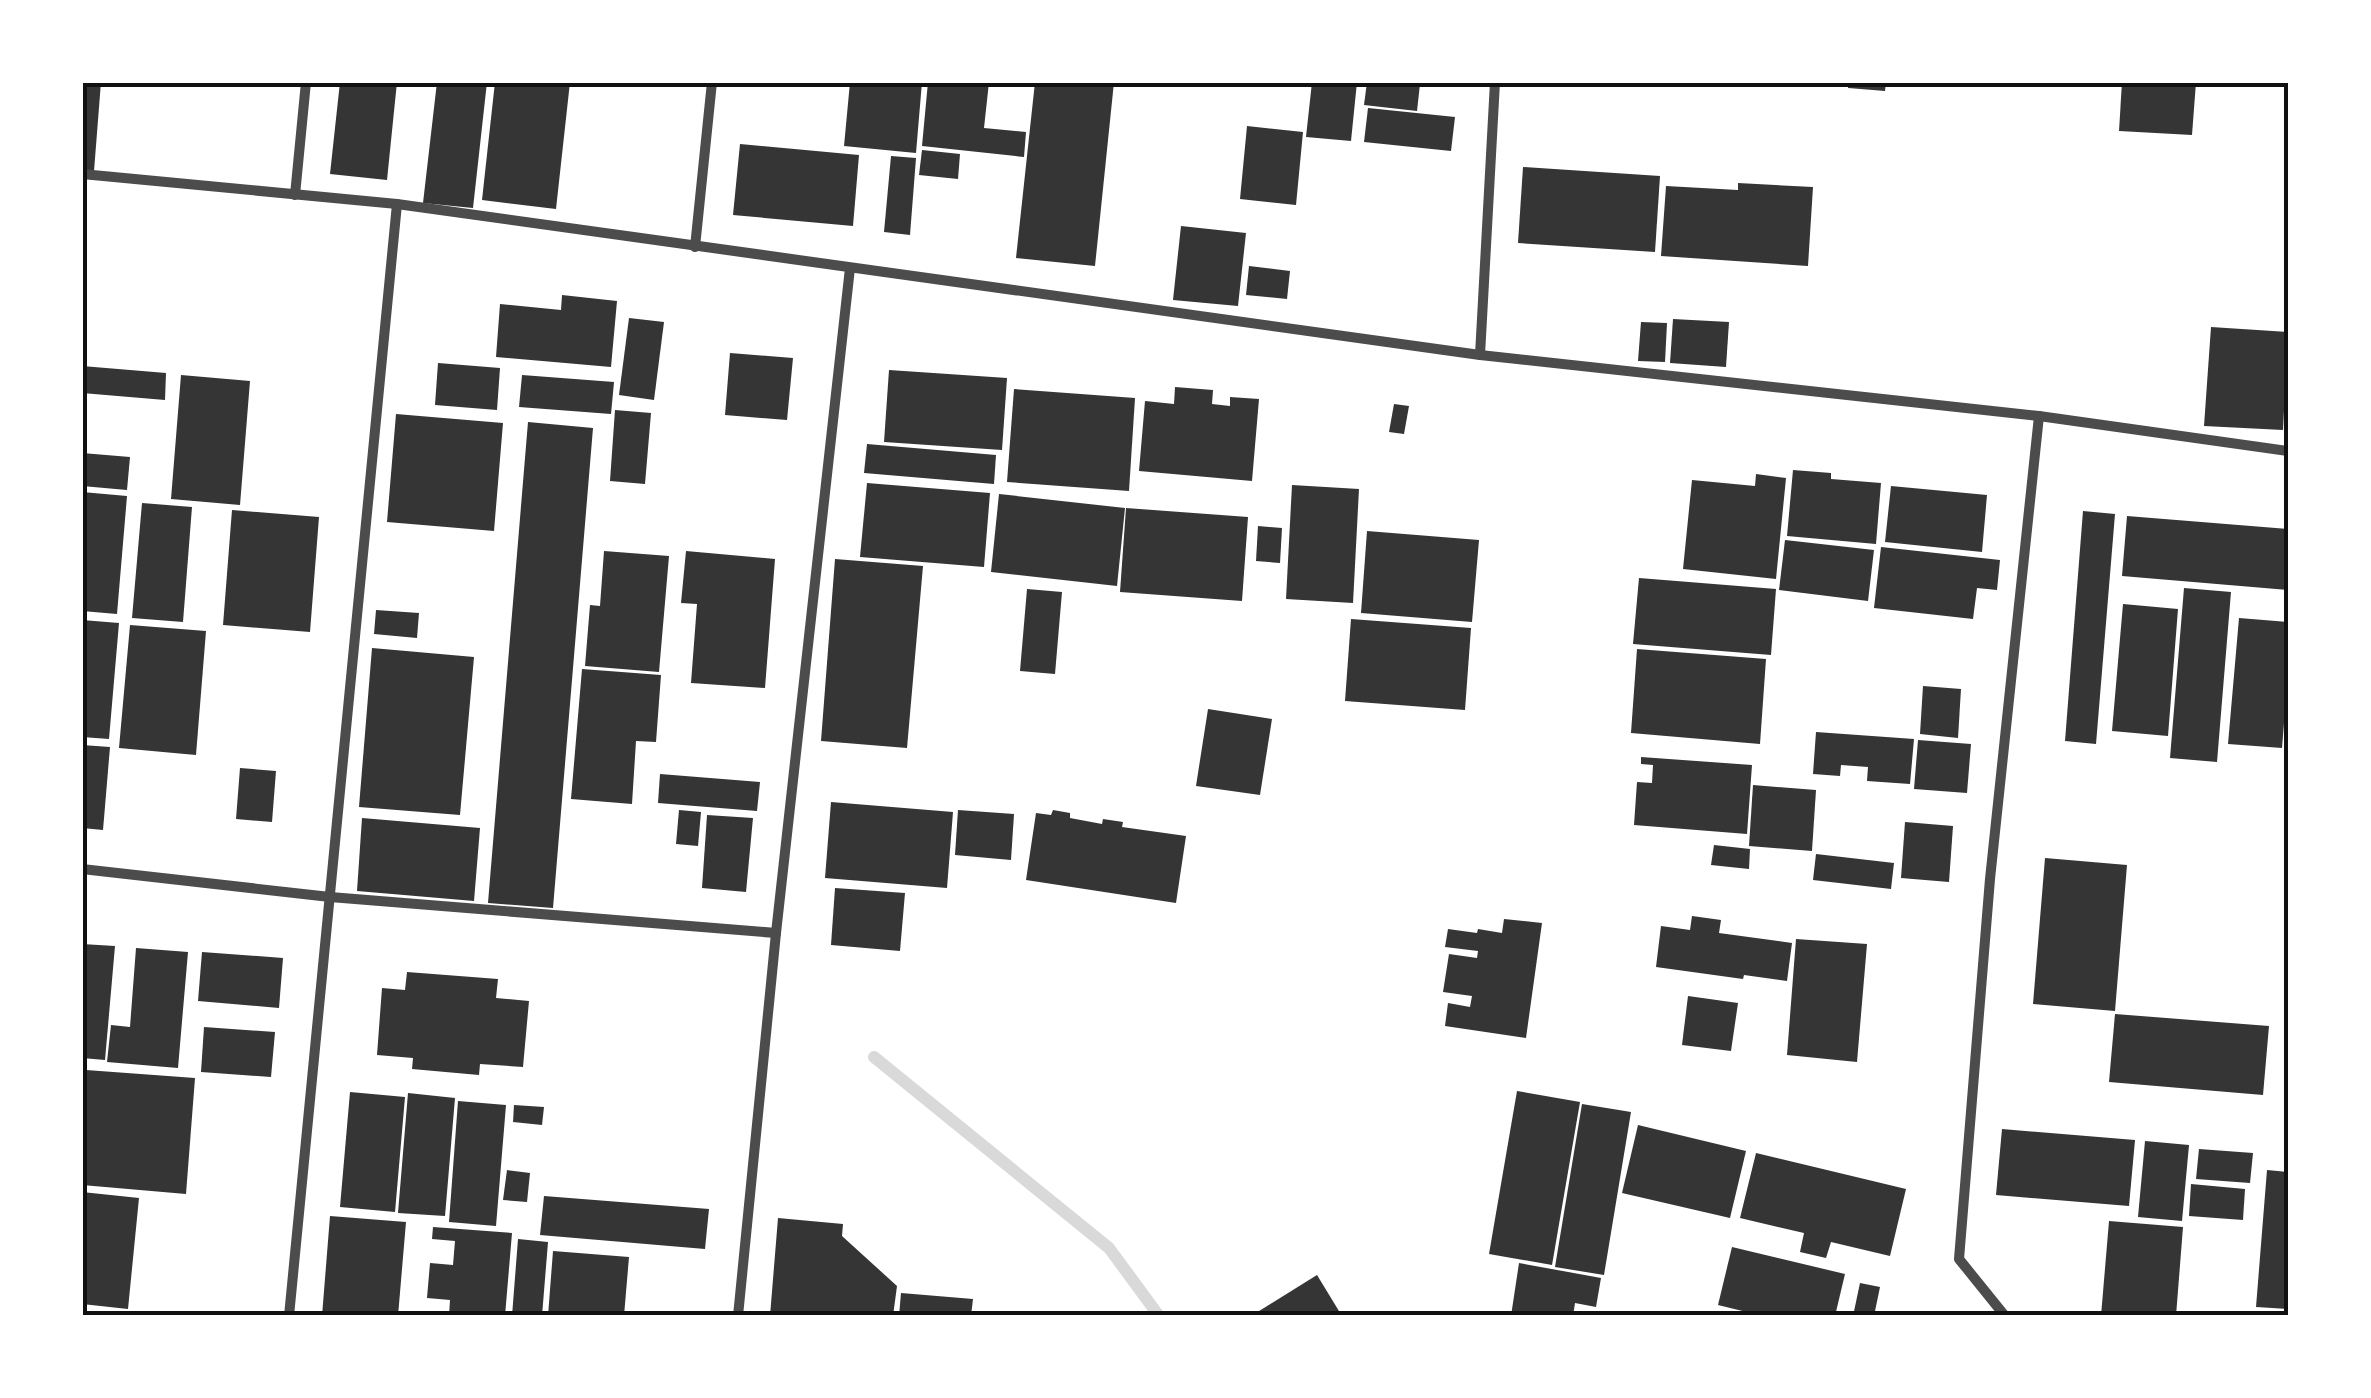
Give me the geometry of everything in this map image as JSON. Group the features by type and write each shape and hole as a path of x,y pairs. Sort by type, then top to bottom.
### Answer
{"street":[{"path":"295,195 306,82"},
{"path":"695,247 712,82"},
{"path":"1480,354 1495,82"},
{"path":"82,174 397,204 1480,354 2039,416 2288,450"},
{"path":"289,1316 397,204"},
{"path":"738,1316 850,268"},
{"path":"2005,1316 1960,1259 1990,880 2039,416"},
{"path":"82,869 330,896 776,933"}],"building":[{"path":"82,82 101,82 94,171 82,170"},
{"path":"340,82 397,82 387,180 330,174"},
{"path":"437,82 487,82 473,208 423,203"},
{"path":"495,82 570,82 556,209 482,200"},
{"path":"850,82 922,82 916,153 844,146"},
{"path":"928,82 989,82 984,128 1026,132 1024,157 922,146"},
{"path":"1035,82 1114,82 1095,266 1016,258"},
{"path":"1312,82 1357,82 1351,141 1306,137"},
{"path":"1367,82 1420,84 1417,111 1364,105"},
{"path":"1848,82 1886,82 1885,91 1848,88"},
{"path":"2122,82 2196,82 2192,135 2119,131"},
{"path":"1368,108 1455,117 1451,151 1364,142"},
{"path":"1247,126 1303,132 1296,205 1240,199"},
{"path":"740,144 859,155 853,226 733,215"},
{"path":"922,150 960,154 958,179 919,175"},
{"path":"891,156 916,158 910,235 884,232"},
{"path":"1523,167 1660,176 1655,252 1518,243"},
{"path":"1738,183 1813,187 1808,266 1661,256 1666,186 1738,190"},
{"path":"1181,226 1246,233 1238,306 1173,300"},
{"path":"1249,266 1290,271 1287,299 1246,295"},
{"path":"562,295 617,301 611,367 496,357 500,304 561,310"},
{"path":"629,318 664,322 654,400 619,395"},
{"path":"1673,319 1729,322 1726,367 1670,363"},
{"path":"1641,322 1667,323 1665,362 1638,361"},
{"path":"2211,327 2288,332 2283,430 2204,426"},
{"path":"730,353 793,358 787,420 725,415"},
{"path":"438,363 500,368 497,410 435,405"},
{"path":"82,366 166,373 165,400 82,393"},
{"path":"889,370 1007,378 1002,450 884,442"},
{"path":"181,375 250,381 240,505 171,499"},
{"path":"522,375 614,382 611,414 519,407"},
{"path":"1175,387 1213,390 1212,404 1230,406 1230,397 1259,399 1252,481 1139,471 1145,401 1174,404"},
{"path":"1014,389 1135,398 1129,491 1007,482"},
{"path":"1394,404 1409,406 1404,434 1389,432"},
{"path":"615,410 651,413 645,484 610,481"},
{"path":"396,414 503,423 494,531 387,522"},
{"path":"528,422 593,428 553,908 488,903"},
{"path":"867,444 996,455 994,484 864,473"},
{"path":"82,453 130,457 127,490 82,486"},
{"path":"1793,470 1831,473 1831,479 1881,483 1876,544 1787,536"},
{"path":"1756,474 1786,478 1776,579 1683,569 1692,480 1755,486"},
{"path":"867,483 990,493 984,567 860,557"},
{"path":"1292,485 1359,489 1353,603 1286,599"},
{"path":"1891,486 1987,495 1982,552 1885,542"},
{"path":"82,492 127,496 117,614 82,611"},
{"path":"999,494 1125,508 1117,586 991,572"},
{"path":"142,503 192,507 183,622 132,618"},
{"path":"1126,508 1248,517 1242,601 1120,592"},
{"path":"232,510 319,517 310,632 223,625"},
{"path":"2083,511 2115,514 2096,744 2065,741"},
{"path":"2127,516 2288,529 2288,590 2122,576"},
{"path":"1258,526 1282,528 1280,563 1256,561"},
{"path":"1367,531 1479,540 1472,622 1361,613"},
{"path":"1785,540 1874,550 1868,601 1779,590"},
{"path":"1881,547 2000,560 1997,590 1977,588 1973,619 1874,608"},
{"path":"604,551 669,556 659,672 585,666 590,605 600,606"},
{"path":"686,551 775,559 765,688 691,683 697,604 681,603"},
{"path":"835,559 923,566 907,748 821,741"},
{"path":"1639,578 1776,589 1771,655 1633,644"},
{"path":"2184,588 2231,592 2217,762 2170,758"},
{"path":"1027,589 1062,592 1055,674 1020,671"},
{"path":"2123,604 2178,609 2168,736 2112,731"},
{"path":"376,610 419,613 417,638 374,634"},
{"path":"2239,618 2288,622 2282,748 2228,744"},
{"path":"1351,619 1471,628 1465,710 1345,701"},
{"path":"82,620 119,623 109,739 82,737"},
{"path":"130,625 206,631 196,755 119,748"},
{"path":"372,648 474,657 460,815 359,807"},
{"path":"1637,649 1766,659 1760,744 1631,733"},
{"path":"582,669 661,675 656,742 636,741 632,804 571,799"},
{"path":"1923,686 1961,689 1958,738 1920,734"},
{"path":"1208,709 1272,719 1260,795 1196,786"},
{"path":"1816,732 1914,739 1910,784 1867,781 1868,767 1841,765 1840,776 1813,774"},
{"path":"1918,740 1971,744 1967,793 1914,789"},
{"path":"82,745 110,747 103,830 82,828"},
{"path":"1641,757 1752,765 1747,834 1634,825 1637,782 1652,783 1653,765 1641,764"},
{"path":"240,768 276,771 272,822 236,819"},
{"path":"660,774 760,782 757,811 658,803"},
{"path":"1753,785 1816,790 1812,851 1749,846"},
{"path":"831,802 953,812 947,888 825,878"},
{"path":"679,810 701,812 698,846 676,844"},
{"path":"958,810 1014,814 1011,860 955,855"},
{"path":"1053,810 1070,813 1070,818 1102,824 1103,819 1123,822 1122,827 1186,836 1176,903 1026,880 1036,813 1051,815"},
{"path":"707,815 753,818 746,892 702,888"},
{"path":"362,818 480,828 474,901 357,891"},
{"path":"1905,822 1953,826 1949,882 1901,878"},
{"path":"1714,845 1750,849 1749,869 1711,865"},
{"path":"1816,854 1894,863 1891,889 1813,880"},
{"path":"2045,858 2127,865 2115,1011 2033,1004"},
{"path":"835,888 905,893 900,951 831,945"},
{"path":"1692,916 1721,920 1719,933 1792,943 1787,981 1656,967 1661,926 1690,930"},
{"path":"1504,919 1542,923 1526,1038 1445,1026 1448,1003 1470,1007 1472,996 1443,992 1449,954 1477,958 1478,951 1445,947 1448,929 1502,933"},
{"path":"1796,939 1867,944 1857,1062 1787,1055"},
{"path":"82,944 115,946 105,1060 82,1058"},
{"path":"136,948 188,952 178,1068 107,1062 111,1025 130,1027"},
{"path":"202,952 283,958 279,1008 198,1001"},
{"path":"407,972 498,979 496,998 529,1001 523,1067 480,1064 479,1075 412,1069 413,1058 377,1055 382,988 405,990"},
{"path":"1688,996 1738,1003 1731,1051 1682,1045"},
{"path":"2115,1014 2269,1026 2263,1095 2109,1082"},
{"path":"204,1027 275,1032 271,1077 201,1072"},
{"path":"86,1070 195,1078 186,1194 82,1185"},
{"path":"1517,1091 1580,1102 1552,1265 1489,1254"},
{"path":"350,1092 405,1097 395,1212 340,1207"},
{"path":"408,1093 455,1098 445,1216 398,1213"},
{"path":"458,1101 506,1105 496,1226 449,1222"},
{"path":"1582,1104 1631,1112 1604,1275 1555,1267"},
{"path":"514,1105 544,1107 542,1125 513,1122"},
{"path":"1638,1125 1746,1151 1730,1218 1622,1193"},
{"path":"2002,1129 2135,1140 2129,1206 1996,1195"},
{"path":"2145,1141 2189,1145 2182,1221 2138,1217"},
{"path":"2199,1149 2253,1153 2250,1183 2196,1179"},
{"path":"1756,1153 1906,1189 1890,1256 1831,1242 1826,1258 1800,1252 1804,1233 1740,1218"},
{"path":"507,1170 530,1173 527,1202 503,1200"},
{"path":"2267,1170 2288,1172 2288,1309 2256,1307"},
{"path":"2191,1184 2245,1189 2243,1220 2189,1216"},
{"path":"82,1192 139,1198 128,1309 82,1304"},
{"path":"544,1196 709,1209 705,1249 540,1235"},
{"path":"330,1216 406,1222 398,1316 322,1316"},
{"path":"778,1218 843,1224 842,1236 897,1286 893,1316 770,1316"},
{"path":"2109,1221 2183,1227 2176,1316 2101,1316"},
{"path":"433,1227 512,1233 505,1316 449,1316 450,1300 427,1298 430,1263 453,1265 455,1241 432,1239"},
{"path":"518,1239 548,1242 542,1316 512,1316"},
{"path":"1732,1247 1845,1274 1835,1316 1763,1316 1718,1305"},
{"path":"553,1251 629,1257 624,1316 548,1316"},
{"path":"1519,1263 1601,1278 1596,1307 1575,1303 1573,1316 1511,1316"},
{"path":"1317,1275 1342,1316 1251,1316"},
{"path":"1860,1283 1880,1287 1874,1316 1853,1316"},
{"path":"901,1293 973,1299 971,1316 899,1316"}],"waterway":[{"path":"874,1057 1109,1248 1159,1316"}]}
